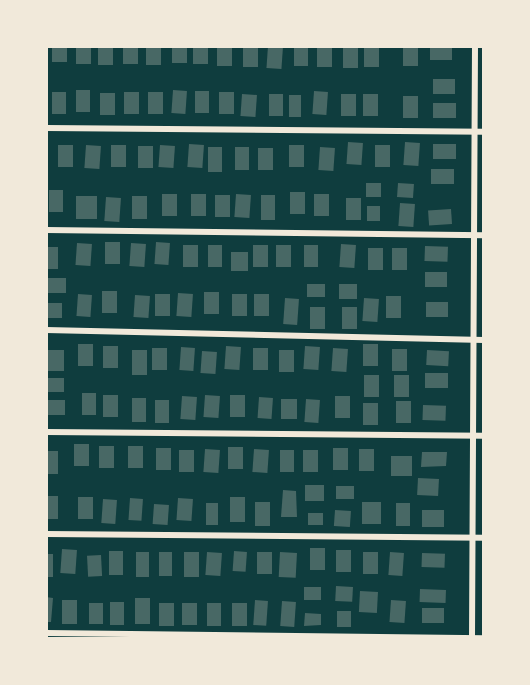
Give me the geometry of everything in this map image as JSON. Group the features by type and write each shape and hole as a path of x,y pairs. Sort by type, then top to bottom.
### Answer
{"street":[{"path":"472,638 475,46"},
{"path":"46,128 483,132"},
{"path":"46,230 483,235"},
{"path":"46,330 483,340"},
{"path":"46,432 483,436"},
{"path":"46,534 483,538"},
{"path":"46,633 483,638"}],"building":[{"path":"52,46 67,46 67,62 52,62"},
{"path":"76,46 91,46 91,64 76,64"},
{"path":"98,46 113,46 113,65 98,65"},
{"path":"123,46 138,46 138,64 123,64"},
{"path":"146,46 161,46 161,65 146,65"},
{"path":"172,46 187,46 187,63 172,63"},
{"path":"193,46 208,46 208,64 193,64"},
{"path":"217,46 232,46 232,66 217,66"},
{"path":"243,46 258,46 258,67 243,67"},
{"path":"268,46 283,47 281,69 266,68"},
{"path":"294,46 308,46 308,66 294,66"},
{"path":"317,46 332,46 332,67 317,67"},
{"path":"343,46 358,46 358,68 343,68"},
{"path":"364,46 379,46 379,67 364,67"},
{"path":"403,46 418,46 418,66 403,66"},
{"path":"430,46 452,46 452,60 430,60"},
{"path":"433,79 455,79 455,94 433,94"},
{"path":"76,90 90,90 90,112 76,112"},
{"path":"173,90 187,91 185,114 171,113"},
{"path":"195,91 209,91 209,113 195,113"},
{"path":"314,91 328,92 326,115 312,114"},
{"path":"52,92 66,92 66,114 52,114"},
{"path":"124,92 139,92 139,114 124,114"},
{"path":"148,92 163,92 163,114 148,114"},
{"path":"219,92 234,92 234,114 219,114"},
{"path":"100,93 115,93 115,115 100,115"},
{"path":"242,94 257,95 255,117 240,116"},
{"path":"269,94 283,94 283,116 269,116"},
{"path":"341,94 356,94 356,116 341,116"},
{"path":"363,94 378,94 378,116 363,116"},
{"path":"289,95 301,95 301,117 289,117"},
{"path":"403,96 418,96 418,118 403,118"},
{"path":"433,103 456,103 456,118 433,118"},
{"path":"348,142 363,143 361,165 346,164"},
{"path":"405,142 420,143 418,166 403,165"},
{"path":"189,144 204,145 202,168 187,167"},
{"path":"433,144 456,144 456,159 433,159"},
{"path":"58,145 73,145 73,167 58,167"},
{"path":"86,145 101,146 99,169 84,168"},
{"path":"111,145 126,145 126,167 111,167"},
{"path":"160,145 175,146 173,168 158,167"},
{"path":"289,145 304,145 304,167 289,167"},
{"path":"375,145 390,145 390,167 375,167"},
{"path":"138,146 153,146 153,168 138,168"},
{"path":"208,147 222,147 222,172 208,172"},
{"path":"235,147 249,147 249,170 235,170"},
{"path":"320,147 335,148 333,171 318,170"},
{"path":"258,148 273,148 273,170 258,170"},
{"path":"431,169 454,169 454,184 431,184"},
{"path":"366,183 381,183 381,197 366,197"},
{"path":"398,183 414,184 413,198 397,197"},
{"path":"49,190 63,190 63,212 49,212"},
{"path":"290,192 305,192 305,214 290,214"},
{"path":"162,194 177,194 177,216 162,216"},
{"path":"191,194 206,194 206,216 191,216"},
{"path":"236,194 251,195 249,218 234,217"},
{"path":"314,194 329,194 329,216 314,216"},
{"path":"215,195 230,195 230,217 215,217"},
{"path":"261,195 275,195 275,220 261,220"},
{"path":"76,196 97,196 97,219 76,219"},
{"path":"132,196 147,196 147,219 132,219"},
{"path":"106,197 121,198 119,222 104,221"},
{"path":"346,198 361,198 361,220 346,220"},
{"path":"400,203 415,204 413,227 398,226"},
{"path":"367,206 380,206 380,221 367,221"},
{"path":"451,209 452,224 429,226 428,211"},
{"path":"105,242 120,242 120,264 105,264"},
{"path":"156,242 170,243 168,265 154,264"},
{"path":"77,243 92,244 90,266 75,265"},
{"path":"131,243 146,244 144,267 129,266"},
{"path":"341,244 356,245 354,268 339,267"},
{"path":"183,245 198,245 198,267 183,267"},
{"path":"208,245 222,245 222,267 208,267"},
{"path":"253,245 268,245 268,267 253,267"},
{"path":"276,245 291,245 291,267 276,267"},
{"path":"304,245 318,245 318,267 304,267"},
{"path":"425,246 448,247 447,262 424,261"},
{"path":"46,247 58,247 58,269 46,269"},
{"path":"368,248 383,248 383,270 368,270"},
{"path":"392,248 407,248 407,270 392,270"},
{"path":"231,252 248,252 248,271 231,271"},
{"path":"425,272 447,272 447,287 425,287"},
{"path":"46,278 66,278 66,293 46,293"},
{"path":"307,284 325,284 325,297 307,297"},
{"path":"339,284 357,284 357,299 339,299"},
{"path":"102,291 117,291 117,313 102,313"},
{"path":"204,292 219,292 219,314 204,314"},
{"path":"178,293 193,294 191,317 176,316"},
{"path":"78,294 92,295 90,317 76,316"},
{"path":"155,294 170,294 170,316 155,316"},
{"path":"232,294 247,294 247,316 232,316"},
{"path":"254,294 269,294 269,316 254,316"},
{"path":"135,295 150,296 148,318 133,317"},
{"path":"386,296 401,296 401,318 386,318"},
{"path":"285,298 299,299 297,325 283,324"},
{"path":"364,298 379,299 377,322 362,321"},
{"path":"426,302 448,302 448,317 426,317"},
{"path":"46,303 62,303 62,318 46,318"},
{"path":"310,307 325,307 325,329 310,329"},
{"path":"342,307 357,307 357,329 342,329"},
{"path":"78,344 93,344 93,366 78,366"},
{"path":"363,344 378,344 378,366 363,366"},
{"path":"103,346 118,346 118,368 103,368"},
{"path":"226,346 241,347 239,370 224,369"},
{"path":"305,346 320,347 318,370 303,369"},
{"path":"181,347 195,348 193,371 179,370"},
{"path":"152,348 167,348 167,370 152,370"},
{"path":"253,348 268,348 268,370 253,370"},
{"path":"333,348 348,349 346,372 331,371"},
{"path":"392,349 407,349 407,371 392,371"},
{"path":"46,350 64,350 64,371 46,371"},
{"path":"132,350 147,350 147,375 132,375"},
{"path":"279,350 294,350 294,372 279,372"},
{"path":"427,350 449,351 448,366 426,365"},
{"path":"202,351 217,352 215,374 200,373"},
{"path":"425,373 448,373 448,388 425,388"},
{"path":"364,375 379,375 379,397 364,397"},
{"path":"394,375 409,375 409,397 394,397"},
{"path":"46,378 64,378 64,392 46,392"},
{"path":"82,393 96,393 96,415 82,415"},
{"path":"103,395 118,395 118,417 103,417"},
{"path":"205,395 220,396 218,418 203,417"},
{"path":"230,395 245,395 245,417 230,417"},
{"path":"182,396 197,397 195,420 180,419"},
{"path":"335,396 350,396 350,418 335,418"},
{"path":"259,397 273,398 272,419 258,418"},
{"path":"132,398 146,398 146,422 132,422"},
{"path":"281,399 297,399 297,419 281,419"},
{"path":"306,399 320,400 318,423 304,422"},
{"path":"46,400 65,400 65,415 46,415"},
{"path":"155,400 169,400 169,423 155,423"},
{"path":"396,401 411,401 411,423 396,423"},
{"path":"363,403 378,403 378,425 363,425"},
{"path":"423,405 446,406 445,421 422,420"},
{"path":"74,444 89,444 89,466 74,466"},
{"path":"99,446 114,446 114,468 99,468"},
{"path":"128,446 143,446 143,468 128,468"},
{"path":"228,447 243,447 243,469 228,469"},
{"path":"156,448 171,448 171,470 156,470"},
{"path":"333,448 348,448 348,470 333,470"},
{"path":"205,449 220,450 218,473 203,472"},
{"path":"254,449 269,450 267,473 252,472"},
{"path":"359,449 374,449 374,471 359,471"},
{"path":"179,450 194,450 194,472 179,472"},
{"path":"280,450 294,450 294,472 280,472"},
{"path":"303,450 318,450 318,472 303,472"},
{"path":"46,451 58,451 58,474 46,474"},
{"path":"422,452 447,452 446,466 421,467"},
{"path":"391,456 412,456 412,476 391,476"},
{"path":"418,478 439,479 438,496 417,495"},
{"path":"305,485 324,485 324,501 305,501"},
{"path":"336,486 354,486 354,499 336,499"},
{"path":"283,490 296,491 297,517 281,517"},
{"path":"46,496 58,496 58,519 46,519"},
{"path":"78,497 93,497 93,519 78,519"},
{"path":"230,497 245,497 245,522 230,522"},
{"path":"130,498 143,499 141,521 128,520"},
{"path":"178,498 193,499 191,521 176,520"},
{"path":"103,499 117,500 115,524 101,523"},
{"path":"255,502 270,502 270,526 255,526"},
{"path":"362,502 381,502 381,524 362,524"},
{"path":"206,503 218,503 218,525 206,525"},
{"path":"396,503 410,503 410,526 396,526"},
{"path":"154,504 169,505 168,525 153,524"},
{"path":"335,510 351,511 350,527 334,526"},
{"path":"422,510 444,510 444,527 422,527"},
{"path":"308,513 323,513 323,525 308,525"},
{"path":"310,548 325,548 325,570 310,570"},
{"path":"62,549 77,550 75,574 60,573"},
{"path":"336,550 351,550 351,572 336,572"},
{"path":"109,551 123,551 123,575 109,575"},
{"path":"234,551 247,552 246,572 233,571"},
{"path":"136,552 149,552 149,577 136,577"},
{"path":"159,552 172,552 172,576 159,576"},
{"path":"184,552 199,552 199,577 184,577"},
{"path":"207,552 222,553 220,576 205,575"},
{"path":"257,552 272,552 272,574 257,574"},
{"path":"280,552 297,553 296,578 279,577"},
{"path":"363,552 378,552 378,574 363,574"},
{"path":"390,552 404,553 402,576 388,575"},
{"path":"422,553 445,554 444,568 422,567"},
{"path":"46,554 53,554 53,577 46,577"},
{"path":"101,555 102,576 88,577 87,556"},
{"path":"336,586 353,587 352,602 335,601"},
{"path":"304,587 321,587 321,600 304,600"},
{"path":"420,589 446,590 446,603 420,602"},
{"path":"360,591 378,592 377,613 359,612"},
{"path":"46,597 53,598 51,622 46,622"},
{"path":"135,598 150,598 150,624 135,624"},
{"path":"62,600 77,600 77,624 62,624"},
{"path":"255,600 268,601 266,626 253,625"},
{"path":"391,600 406,601 404,623 389,622"},
{"path":"282,601 296,602 294,627 280,626"},
{"path":"110,602 124,602 124,625 110,625"},
{"path":"89,603 103,603 103,624 89,624"},
{"path":"159,603 174,603 174,626 159,626"},
{"path":"182,603 197,603 197,625 182,625"},
{"path":"207,603 221,603 221,626 207,626"},
{"path":"232,603 247,603 247,626 232,626"},
{"path":"422,608 444,608 444,623 422,623"},
{"path":"337,611 351,611 351,627 337,627"},
{"path":"305,613 321,614 321,625 304,626"}]}
